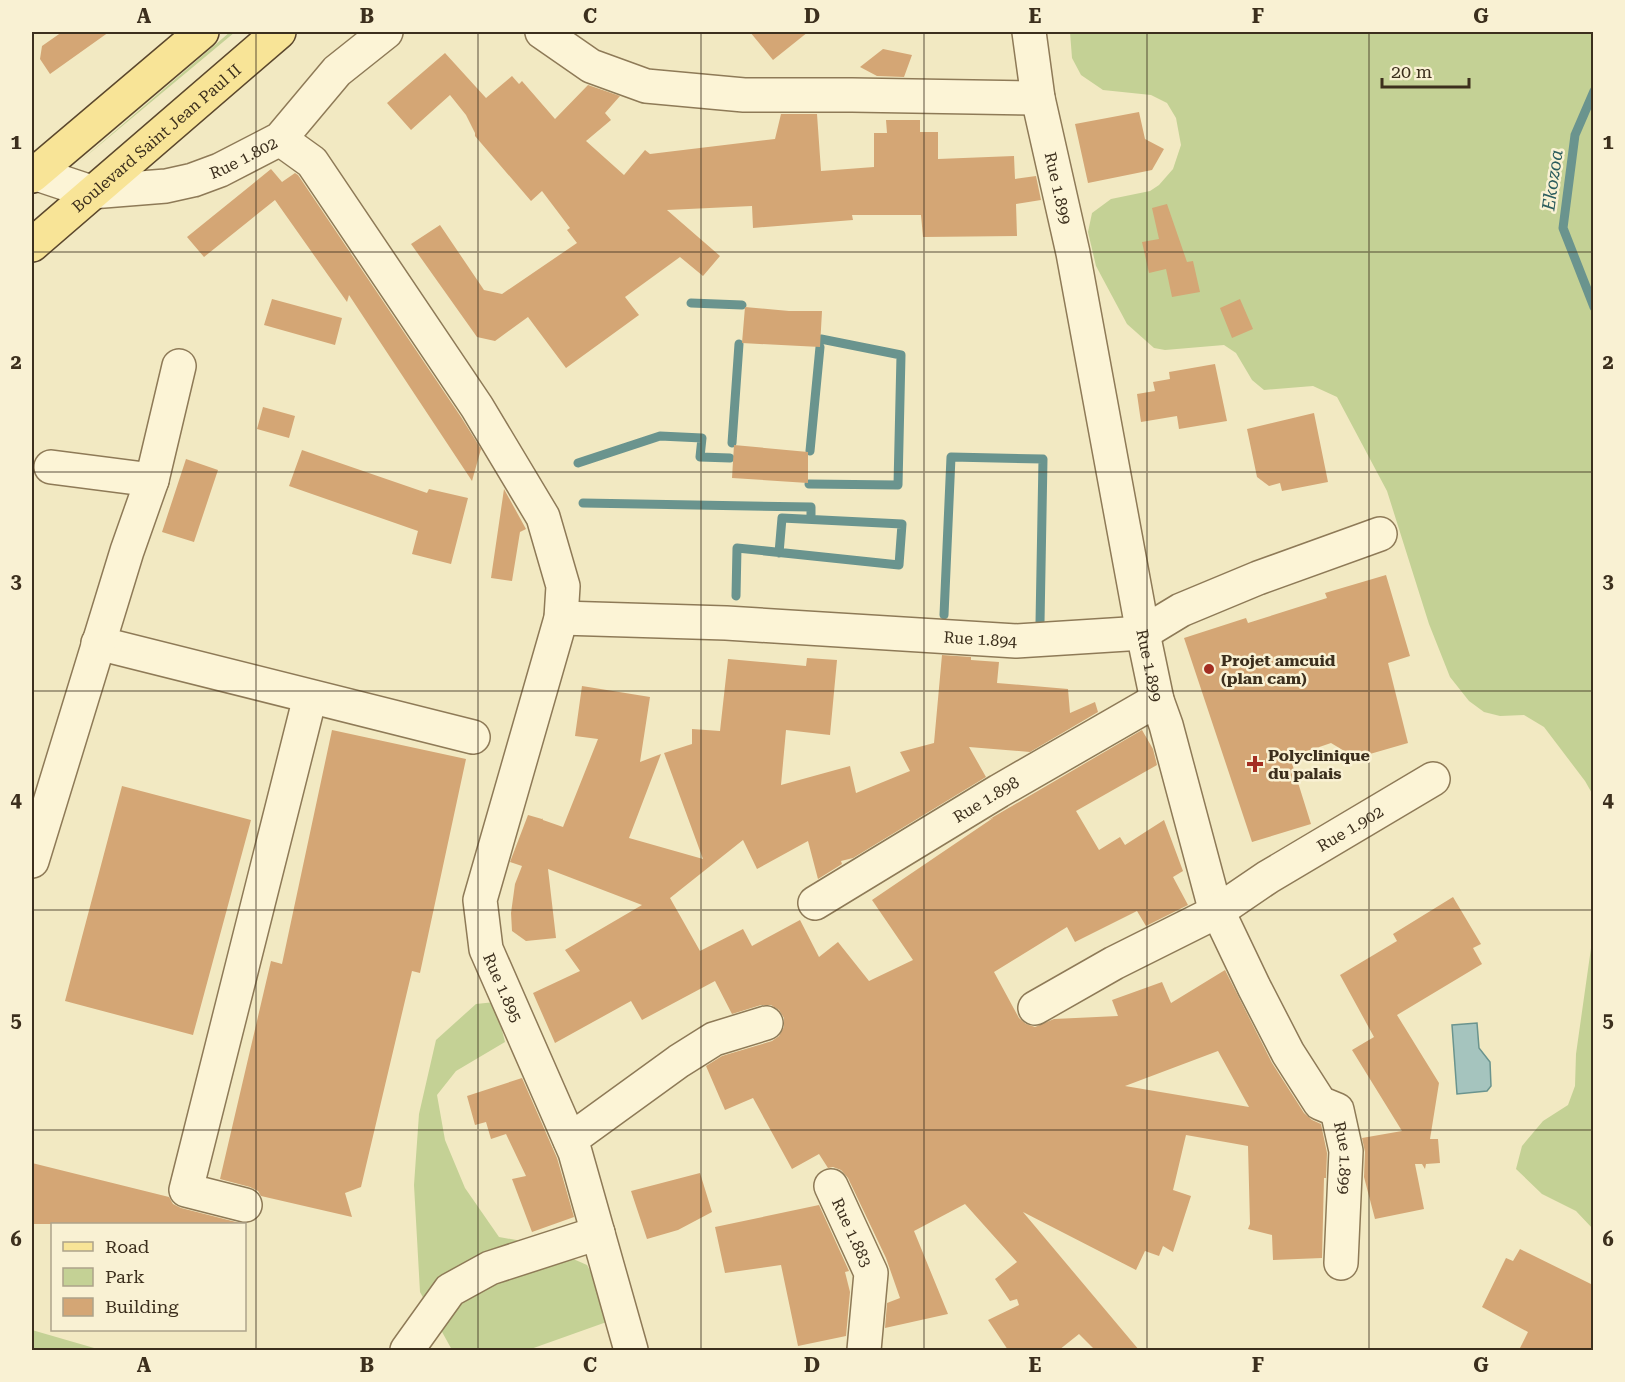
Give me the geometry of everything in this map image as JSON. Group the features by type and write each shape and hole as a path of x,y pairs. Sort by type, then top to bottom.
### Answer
{"main road":[{"path":"33,174 202,32"},
{"name":"Boulevard Saint Jean Paul II","path":"36,236 279,32"}],"street":[{"name":"Rue 1.802","path":"91,192 166,186 193,180 220,170 280,139 338,72 386,32"},
{"path":"542,32 591,66 646,86 744,95 852,94 1038,99"},
{"name":"Rue 1.899","path":"1029,32 1038,99 1073,253 1157,700 1166,725 1213,901 1288,1053 1320,1103 1337,1110 1346,1151 1341,1263"},
{"name":"Rue 1.895","path":"280,139 312,162 477,407 543,517 562,586 561,618 480,900 486,949 575,1152 631,1350"},
{"path":"33,174 91,192"},
{"path":"32,861 126,551 152,480 179,366"},
{"path":"51,467 152,480"},
{"name":"Rue 1.894","path":"561,618 726,623 1016,641 1143,633 1181,610 1258,578 1380,534"},
{"path":"98,643 473,737"},
{"path":"245,1205 186,1190 310,697"},
{"name":"Rue 1.898","path":"815,903 999,791 1157,700"},
{"name":"Rue 1.902","path":"1035,1008 1114,963 1218,911 1268,877 1433,779"},
{"path":"570,1140 679,1061 714,1039 766,1023"},
{"name":"Rue 1.883","path":"831,1186 871,1273 864,1350"},
{"path":"407,1350 450,1290 490,1268 598,1233"}],"green space":[{"path":"230,32 235,32 78,163"},
{"path":"1070,32 1593,32 1593,795 1544,727 1524,715 1500,716 1484,712 1469,701 1450,677 1429,624 1387,491 1337,397 1313,386 1264,390 1252,380 1236,353 1224,345 1165,350 1154,348 1127,324 1096,266 1088,232 1092,213 1111,199 1150,191 1159,185 1173,169 1181,145 1176,118 1167,103 1151,95 1103,90 1081,75 1072,58"},
{"path":"1593,934 1593,1229 1576,1211 1542,1194 1516,1169 1522,1146 1543,1121 1568,1105 1575,1086 1576,1054"},
{"path":"495,1002 505,1042 456,1071 437,1095 445,1140 465,1188 499,1237 539,1244 587,1265 615,1319 528,1350 452,1350 420,1292 414,1185 419,1114 436,1040 476,1004"},
{"path":"32,1330 101,1350 32,1350"}],"water":[{"path":"1477,1023 1479,1048 1490,1062 1491,1086 1487,1091 1457,1094 1452,1025"}],"building":[{"path":"62,32 109,32 50,74 40,59 42,46"},
{"path":"750,32 808,32 773,60"},
{"path":"883,49 912,55 904,77 877,76 860,67"},
{"path":"445,53 486,98 512,76 519,84 522,81 555,119 588,85 620,96 605,113 611,120 586,141 624,175 645,150 650,154 775,139 781,114 817,114 821,171 874,167 874,133 887,133 886,120 920,120 920,132 938,132 938,159 1014,156 1015,179 1036,176 1041,200 1016,204 1017,236 923,237 921,215 852,215 853,220 753,228 752,206 667,210 720,256 703,276 680,257 625,297 639,315 566,368 528,317 495,341 477,337 411,244 440,225 484,290 502,294 577,243 567,230 570,228 542,191 531,201 475,136 466,115 450,95 411,130 387,103"},
{"path":"1139,112 1145,139 1164,149 1152,170 1088,183 1075,124"},
{"path":"271,169 282,182 295,173 298,175 461,417 481,449 472,481 349,295 347,302 275,200 204,257 187,237"},
{"path":"1167,204 1187,262 1193,261 1200,292 1172,297 1166,269 1149,273 1142,242 1159,239 1152,208"},
{"path":"272,299 342,318 335,345 264,325"},
{"path":"1240,299 1253,329 1232,338 1220,308"},
{"path":"745,307 822,311 820,347 742,343"},
{"path":"1215,364 1227,421 1179,429 1177,416 1141,422 1137,394 1155,391 1153,382 1170,379 1169,372"},
{"path":"263,407 295,416 289,438 257,429"},
{"path":"1314,413 1328,482 1282,491 1280,483 1269,486 1257,477 1247,429"},
{"path":"734,445 808,452 808,483 732,478"},
{"path":"302,450 427,493 429,489 468,498 451,564 412,554 418,531 289,486"},
{"path":"186,459 218,470 194,542 162,532"},
{"path":"504,489 526,529 520,532 512,581 491,578"},
{"path":"1386,575 1410,656 1388,663 1408,743 1356,758 1331,743 1290,757 1311,824 1252,842 1184,638 1246,618 1248,623 1327,598 1325,593"},
{"path":"942,655 999,662 997,683 1068,689 1070,713 1095,702 1098,712 1030,752 969,747 986,777 853,858 841,861 842,864 818,879 808,841 757,869 743,840 670,898 700,951 743,929 752,946 800,920 819,957 838,942 869,981 913,960 872,900 993,818 988,820 1142,730 1153,749 1157,765 1076,811 1099,850 1120,837 1125,845 1164,820 1183,871 1173,877 1188,905 1146,926 1137,911 1075,942 1067,927 994,972 1019,1018 1035,1027 1054,1019 1118,1016 1112,1000 1162,982 1171,1003 1225,970 1272,1063 1304,1113 1321,1124 1327,1153 1326,1178 1324,1178 1322,1258 1273,1260 1272,1235 1248,1229 1250,1224 1248,1146 1186,1135 1173,1190 1191,1196 1173,1252 1163,1246 1159,1256 1145,1251 1136,1270 1023,1212 1139,1350 1095,1350 1079,1334 1059,1350 1008,1350 988,1320 1019,1305 1017,1299 1010,1301 995,1279 1017,1262 965,1204 914,1231 948,1314 885,1328 887,1303 900,1298 886,1258 848,1178 841,1170 828,1168 819,1154 792,1169 753,1098 725,1110 706,1066 722,1056 772,1041 779,1036 784,1027 784,1018 779,1010 771,1005 761,1005 732,1014 715,981 642,1020 631,1001 555,1043 533,993 580,971 565,950 642,905 548,869 556,938 526,941 512,931 511,913 515,884 522,866 510,862 528,815 563,827 598,739 575,736 582,686 650,697 640,762 661,754 629,838 703,859 664,753 692,744 692,729 720,731 728,659 806,666 807,658 837,660 830,735 786,730 781,785 850,766 856,793 910,771 900,752 934,743","holes":["1218,1051 1249,1107 1125,1086"]},
{"path":"332,730 466,759 420,973 412,971 361,1187 345,1193 352,1217 261,1196 258,1191 250,1187 220,1179 271,961 282,964"},
{"path":"122,786 251,820 193,1035 65,1001"},
{"path":"1453,897 1481,944 1473,948 1482,964 1397,1015 1439,1083 1430,1139 1438,1139 1440,1163 1426,1164 1425,1169 1422,1164 1415,1164 1424,1209 1375,1219 1364,1177 1365,1152 1362,1138 1402,1131 1352,1050 1374,1037 1340,975 1397,941 1393,934"},
{"path":"522,1078 557,1158 574,1217 532,1232 512,1179 526,1176 506,1134 491,1139 486,1122 475,1125 467,1096"},
{"path":"32,1163 169,1197 173,1204 181,1208 240,1223 51,1223 32,1224"},
{"path":"700,1173 712,1212 678,1230 647,1239 631,1191"},
{"path":"819,1205 849,1271 845,1272 850,1292 846,1336 798,1346 781,1265 725,1273 715,1227"},
{"path":"1520,1249 1593,1285 1593,1350 1519,1350 1528,1332 1482,1307 1506,1258 1513,1261"}],"waterway":[{"name":"Ekozoa","path":"1594,91 1575,135 1563,228 1594,307"},
{"path":"691,303 742,305"},
{"path":"809,484 898,485 901,355 821,339"},
{"path":"732,443 739,344"},
{"path":"810,451 820,347"},
{"path":"578,463 660,436 702,438 700,457 730,458"},
{"path":"944,615 951,457 1043,459 1040,623"},
{"path":"583,503 811,507 811,519"},
{"path":"736,596 737,548 899,565 902,524 782,518 779,553"}],"place":[{"name":"Projet amcuid (plan cam)","path":"1209,669"},
{"name":"Polyclinique du palais","path":"1255,764"}]}
